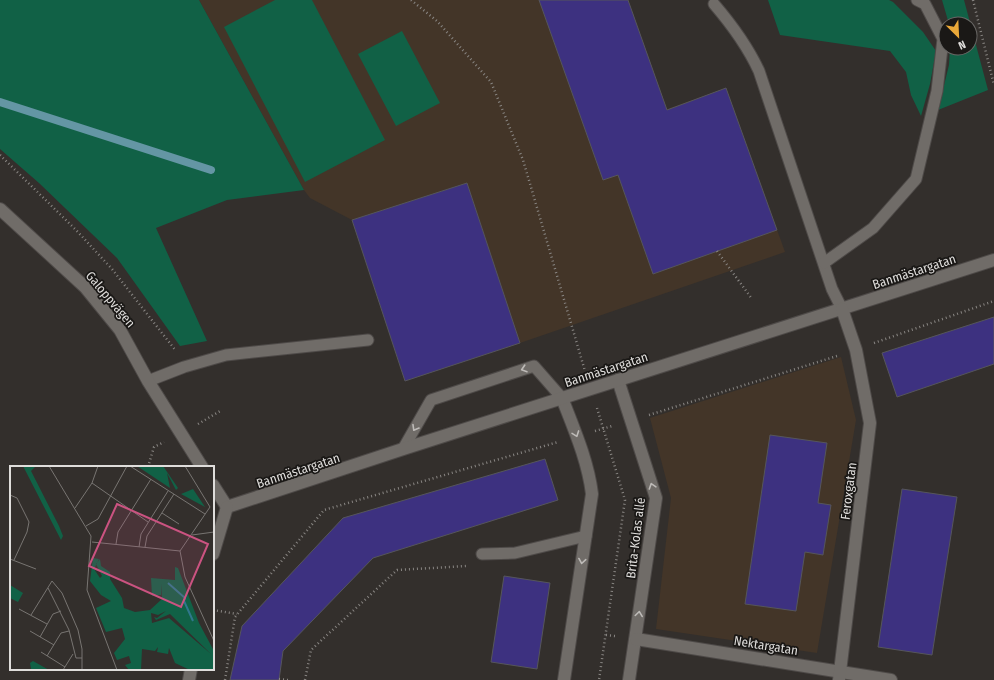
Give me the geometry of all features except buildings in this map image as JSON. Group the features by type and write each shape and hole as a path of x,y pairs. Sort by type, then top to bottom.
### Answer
{"street":[{"name":"Galoppvägen","path":"0,209 85,287 120,330 148,381 201,466"},
{"name":"Banmästargatan","path":"227,507 403,449 994,260"},
{"name":"Feroxgatan","path":"840,676 870,423 856,350 842,309"},
{"name":"Brita-Kolas allé","path":"618,380 656,498 629,680"},
{"path":"562,398 577,437 590,479 592,494 564,680"},
{"path":"214,487 227,507 214,551"},
{"name":"Nektargatan","path":"636,639 840,676 891,680"},
{"path":"189,680 191,670"}],"lane":[{"path":"824,263 873,228 916,179 937,91 943,39 925,4 917,0"},
{"path":"714,4 739,33 750,51 759,71 824,263 842,309"},
{"path":"148,381 184,367 226,355 368,340"},
{"path":"403,449 430,400 534,366 562,398"},
{"path":"482,554 515,553 586,536"}],"path":[{"path":"411,0 436,21 492,82 523,160 625,500 599,680"},
{"path":"973,0 994,85"},
{"path":"0,155 76,230 112,269 175,348 184,367"},
{"path":"717,251 752,299"},
{"path":"305,680 311,650 397,570 474,566"},
{"path":"214,610 237,614"},
{"path":"226,670 232,671"},
{"path":"280,679 288,680"}],"shaded area":[{"path":"199,0 628,0 667,109 726,88 785,252 520,343 467,183 352,220 310,198 304,190"},
{"path":"841,357 856,420 817,653 656,629 671,498 650,418"}],"green space":[{"path":"0,0 199,0 304,190 227,200 156,228 207,341 180,346 117,258 39,183 0,149"},
{"path":"275,0 312,0 385,140 305,182 224,27"},
{"path":"768,0 889,0 893,2 923,32 936,51 930,84 921,116 911,95 906,72 890,51 780,35"},
{"path":"942,0 964,0 968,16 947,16"},
{"path":"402,31 440,103 396,126 358,54"},
{"path":"978,52 988,90 938,110 949,65 950,56 978,56"}],"waterway":[{"path":"0,102 211,170"}]}
